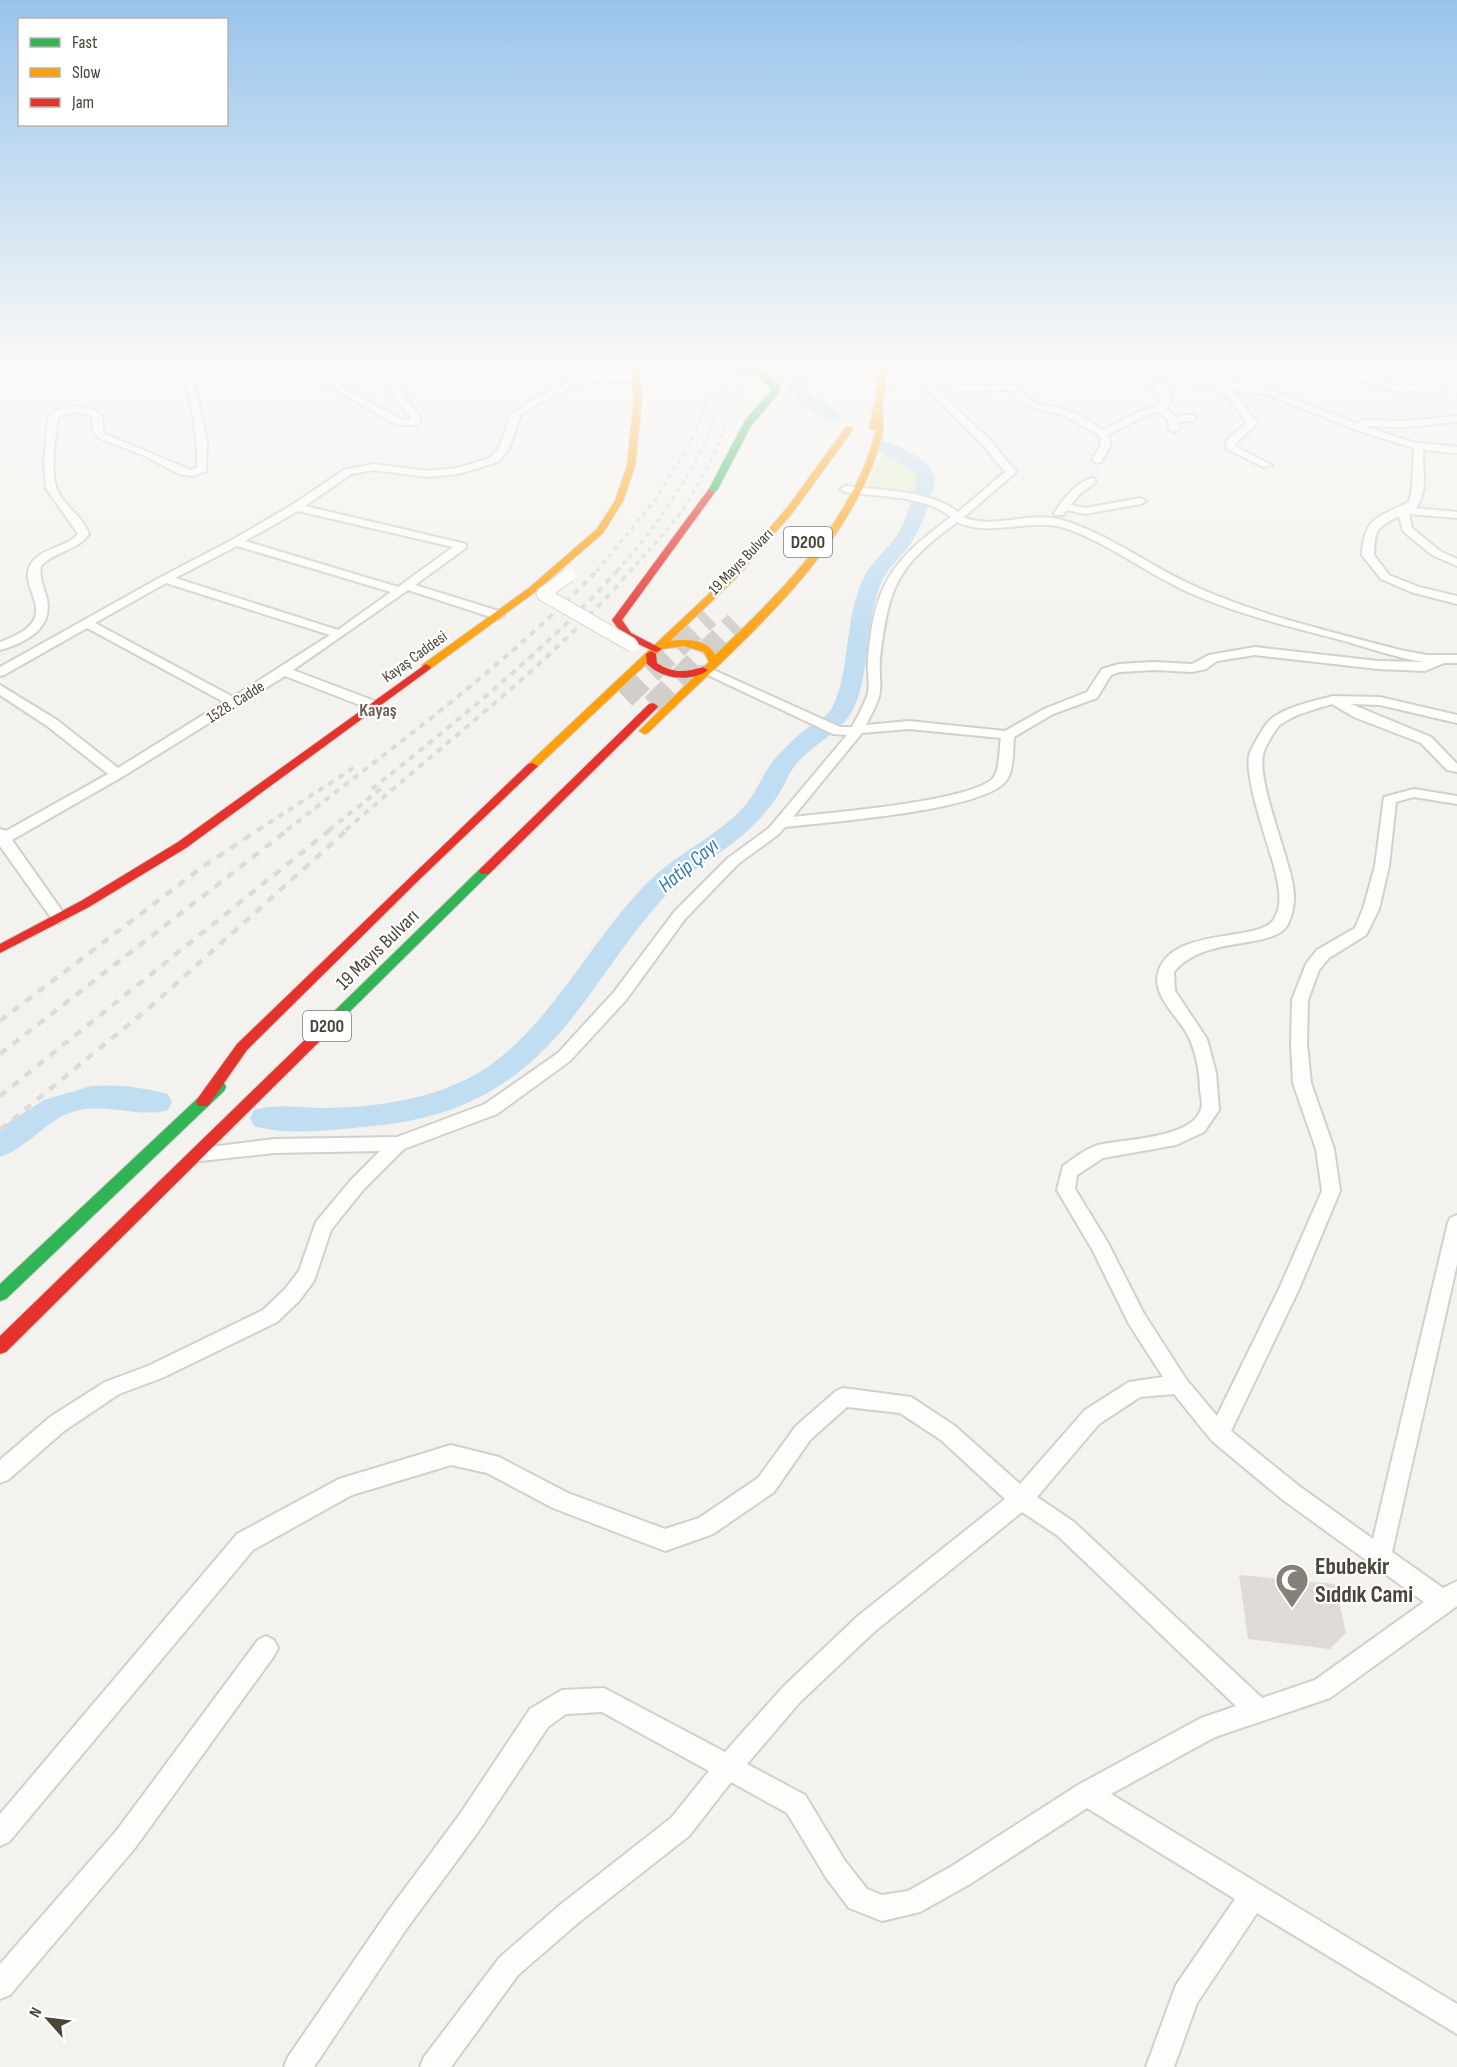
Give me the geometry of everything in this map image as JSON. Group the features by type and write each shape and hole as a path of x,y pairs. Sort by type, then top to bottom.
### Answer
{"main road":[{"name":"Kayaş Caddesi","path":"0,949 59,918 182,845 498,615 567,568 606,523 627,483 631,460"},
{"path":"708,665 708,650 693,643 674,643 654,648 621,631 616,620 714,488 728,460"},
{"path":"529,788 621,691 654,648 732,577 771,534 826,460"},
{"name":"19 Mayıs Bulvarı","path":"708,616 783,540 810,505 830,460"},
{"path":"203,1102 242,1047 450,844 621,691 660,687 708,665 740,627 798,576 833,529 864,460"},
{"path":"690,617 688,622 696,632 717,636 740,627"},
{"path":"654,648 652,664 665,673 685,675 708,665"},
{"path":"302,1050 342,1024 384,987 660,687"},
{"name":"19 Mayıs Bulvarı","path":"0,1347 653,706"},
{"name":"19 Mayıs Bulvarı","path":"0,1294 341,970"}],"street":[{"path":"0,646 27,635 40,621 42,605 35,570 38,564 49,555 74,544 84,534 83,529 63,508 51,487 52,460"},
{"path":"161,460 183,472 202,469 202,460"},
{"path":"0,672 165,579 236,542 296,507 348,472 373,467 428,474 458,471 492,460"},
{"path":"196,1154 274,1146 398,1144 491,1109 564,1057 620,996 680,915 733,861 774,831 847,735 874,694 874,661 885,595 901,565 920,545 957,519 1011,472 1003,460"},
{"path":"1257,460 1267,465"},
{"path":"1417,460 1420,488 1414,504 1377,523 1369,533 1368,555 1385,577 1415,590 1457,600"},
{"path":"1054,521 1063,506 1091,481"},
{"path":"851,490 944,507 957,519 973,524 1054,521 1080,531 1222,604 1304,630 1341,637 1423,660 1457,659"},
{"path":"1063,506 1085,511 1141,501"},
{"name":"1528. Cadde","path":"2,837 117,774 234,702 340,634 462,546 296,507"},
{"path":"1403,510 1457,515"},
{"path":"1403,510 1407,529 1414,536 1436,553 1457,563"},
{"path":"236,542 498,615"},
{"path":"567,568 540,595 601,632 633,645 654,648"},
{"path":"165,579 340,634"},
{"path":"86,623 234,702"},
{"path":"708,665 847,735 892,725 1008,735 1030,719 1071,700 1092,695 1106,672 1119,668 1154,666 1192,668 1202,666 1214,658 1255,651 1378,665 1425,667 1441,660"},
{"path":"284,670 375,706"},
{"path":"0,688 52,723 117,774"},
{"path":"298,2067 398,1919 469,1822 539,1719 562,1702 604,1700 796,1804 836,1870 858,1899 882,1908 911,1903 961,1875 1087,1794 1210,1727 1322,1690 1450,1597 1380,1556 1291,1493 1219,1434 1179,1385 1137,1318 1100,1246 1066,1190 1069,1171 1099,1152 1170,1140 1198,1127 1210,1110 1208,1073 1199,1039 1167,992 1166,971 1177,957 1199,946 1225,939 1259,936 1280,924 1288,904 1285,880 1257,777 1256,755 1274,723 1306,707 1334,699 1380,701 1457,719"},
{"path":"1334,699 1359,714 1426,740 1452,767 1457,768"},
{"path":"781,823 851,813 924,807 992,787 1002,777 1008,735"},
{"path":"1219,1434 1289,1289 1331,1191 1325,1149 1302,1083 1299,1044 1300,1000 1312,968 1323,954 1361,931 1371,909 1382,866 1389,800 1414,793 1457,800"},
{"path":"2,837 59,918"},
{"path":"0,1473 57,1424 112,1388 155,1372 270,1316 292,1295 307,1275 323,1227 357,1185 398,1144"},
{"path":"1380,1556 1457,1223"},
{"path":"434,2067 508,1966 569,1914 632,1868 680,1827 728,1767 792,1694 866,1624 1021,1499 1092,1417 1136,1388 1179,1385"},
{"path":"0,1833 245,1542 347,1486 451,1455 491,1464 561,1501 665,1540 705,1527 766,1485 803,1433 843,1397 904,1404 948,1433 1021,1499 1066,1529 1258,1711"},
{"path":"0,1985 126,1839 266,1648"},
{"path":"1087,1794 1457,2020"},
{"path":"1160,2067 1186,1995 1253,1895"}],"green space":[{"path":"879,460 901,460 915,467 922,478 918,496 867,487"}],"building":[{"name":"Ebubekir Sıddık Cami","path":"1239,1575 1335,1584 1346,1633 1330,1649 1248,1639"}],"waterway":[{"name":"Hatip Çayı","path":"265,1118 325,1119 400,1113 443,1102 481,1085 513,1062 553,1022 633,916 659,886 687,863 728,835 750,815 768,792 781,767 810,737 838,716 851,684 859,624 868,590 879,566 904,539 916,517 926,479 924,471 910,460"},
{"name":"Hatip Çayı","path":"0,1145 42,1114 66,1102 91,1097 157,1102"}],"tunnel":[{"path":"624,697 708,616"},
{"path":"653,706 736,623"}],"railway":[{"path":"597,571 656,499 679,460"},
{"path":"617,571 657,522 695,460"},
{"path":"630,571 673,523 701,481 711,460"},
{"path":"372,789 530,657 618,570"},
{"path":"346,830 529,673 599,606 631,570"},
{"path":"287,830 486,673 562,606 597,571"},
{"path":"258,830 355,767"},
{"path":"329,830 383,787"},
{"path":"0,1021 205,865 260,829"},
{"path":"0,1054 289,829"},
{"path":"0,1096 331,829"},
{"path":"0,1130 149,1008 348,829"}],"traffic: fast":[{"path":"714,488 728,460"},
{"path":"320,1033 485,871"},
{"path":"0,1294 219,1087"}],"traffic: slow":[{"path":"426,667 532,590 600,531 619,501 632,460"},
{"path":"532,766 732,577 790,510 826,460"},
{"path":"644,731 742,636 805,567 832,531 856,492 869,460"},
{"path":"660,646 678,643 696,645 708,650 713,661"}],"traffic: jam":[{"path":"657,649 627,635 617,620 714,488"},
{"path":"651,654 652,664 670,673 683,675 703,670"},
{"path":"0,949 85,904 182,845 426,667"},
{"path":"485,871 653,706"},
{"path":"203,1102 242,1047 532,766"},
{"path":"0,1347 320,1033"}],"place":[{"name":"Ebubekir Sıddık Cami","path":"1292,1609"}],"district":[{"name":"Kayaş","path":"378,710"}]}
